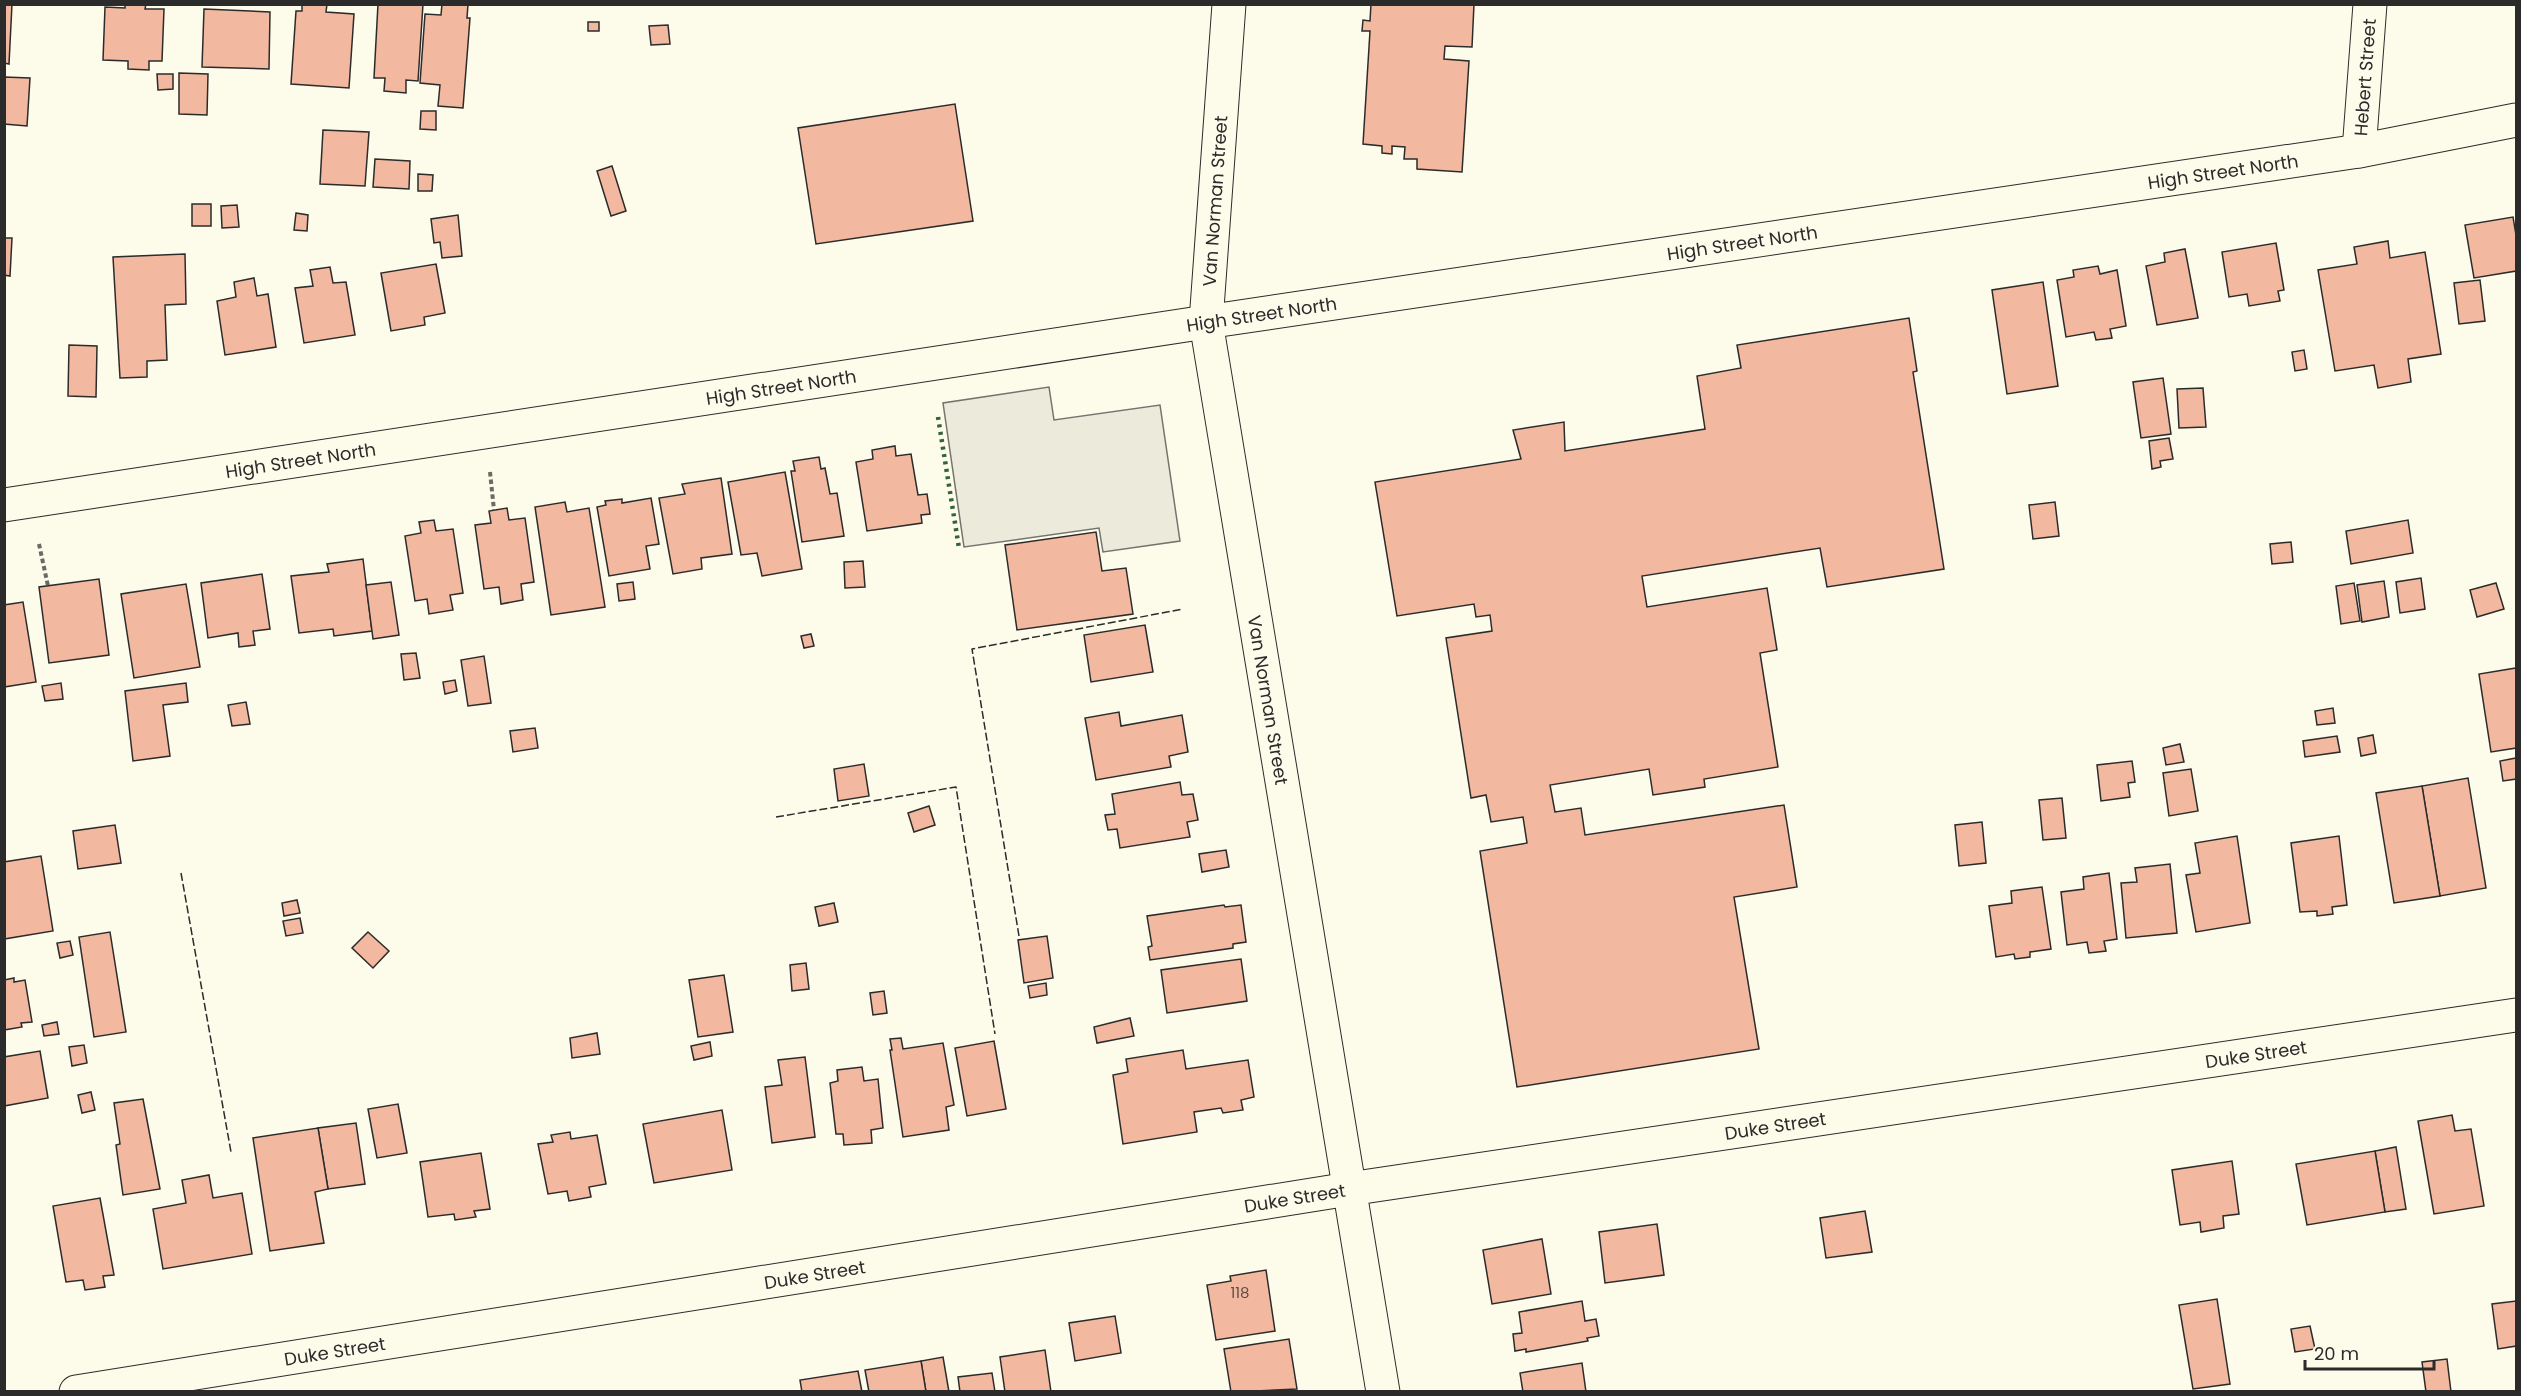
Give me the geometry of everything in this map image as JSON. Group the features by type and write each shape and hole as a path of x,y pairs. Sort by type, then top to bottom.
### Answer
{"street":[{"name":"Van Norman Street","path":"1229,4 1206,322 1383,1392"},
{"name":"Hebert Street","path":"2360,151 2370,4"},
{"name":"High Street North","path":"4,505 1206,322 2360,151 2517,120"},
{"name":"Duke Street","path":"76,1392 1349,1189 2517,1015"}],"path":[{"path":"490,472 494,510"},
{"path":"39,544 48,586"}],"shaded area":[{"path":"1049,387 1054,420 1160,405 1180,541 1103,552 1099,528 964,547 943,403"}],"building":[{"path":"4,4 12,4 9,64 4,63"},
{"path":"125,4 146,4 145,9 164,9 162,61 149,61 149,70 128,69 128,61 103,60 105,7 125,8"},
{"path":"302,4 327,4 326,12 354,14 349,88 291,84 296,11 302,11"},
{"path":"378,4 423,4 418,81 406,80 406,93 384,91 385,78 374,78"},
{"path":"442,4 468,4 467,18 470,18 463,108 438,106 440,85 420,83 425,14 441,15"},
{"path":"1371,4 1474,4 1472,47 1445,46 1444,59 1469,61 1462,172 1417,169 1417,159 1404,159 1405,147 1392,146 1392,154 1382,153 1382,146 1363,144 1370,31 1362,31 1363,20 1370,21"},
{"path":"204,9 270,12 269,69 202,67"},
{"path":"588,22 599,22 599,31 588,31"},
{"path":"668,25 670,44 651,45 649,26"},
{"path":"179,73 208,74 207,115 179,114"},
{"path":"157,74 173,74 173,89 158,90"},
{"path":"4,77 30,78 27,126 4,124"},
{"path":"955,104 973,221 816,244 798,128"},
{"path":"421,111 436,111 436,130 420,129"},
{"path":"323,130 369,132 365,186 320,184"},
{"path":"375,159 410,161 409,189 373,187"},
{"path":"612,166 626,211 611,216 597,171"},
{"path":"418,174 433,175 432,191 418,191"},
{"path":"192,204 211,204 211,226 192,226"},
{"path":"237,205 239,227 222,228 221,206"},
{"path":"296,213 308,215 307,231 294,230"},
{"path":"458,215 462,256 442,258 440,242 434,243 431,219"},
{"path":"2513,217 2516,235 2516,271 2474,278 2465,225"},
{"path":"4,238 12,238 10,276 4,275"},
{"path":"2388,241 2390,258 2425,252 2441,354 2408,359 2411,382 2378,388 2374,365 2335,371 2318,270 2357,264 2354,247"},
{"path":"2276,243 2284,290 2278,291 2280,301 2249,306 2247,294 2229,297 2222,252"},
{"path":"2185,249 2198,318 2157,325 2146,266 2165,262 2164,253"},
{"path":"185,254 186,304 165,305 167,360 147,361 147,377 120,378 113,257"},
{"path":"436,264 445,313 424,317 425,325 391,331 381,273"},
{"path":"2098,266 2100,274 2117,270 2126,326 2110,329 2112,338 2096,340 2094,332 2066,337 2057,280 2074,277 2073,270"},
{"path":"330,267 333,283 346,282 355,335 304,343 295,288 313,286 310,270"},
{"path":"254,278 257,296 268,294 276,347 225,355 217,301 236,297 234,282"},
{"path":"2480,280 2485,321 2459,324 2454,283"},
{"path":"2043,282 2058,386 2007,394 1992,290"},
{"path":"1909,318 1917,371 1913,372 1944,569 1827,587 1820,548 1642,576 1647,607 1767,588 1777,650 1760,653 1778,767 1704,779 1705,787 1653,795 1649,769 1550,785 1555,812 1581,808 1585,835 1784,805 1797,887 1734,897 1759,1049 1517,1087 1480,851 1527,843 1523,817 1491,822 1486,795 1471,798 1446,638 1492,631 1490,615 1476,617 1474,604 1397,616 1375,482 1521,459 1513,430 1564,422 1565,451 1705,429 1697,376 1741,368 1737,345"},
{"path":"69,345 97,346 96,397 68,396"},
{"path":"2304,350 2307,369 2295,371 2292,352"},
{"path":"2163,378 2171,434 2141,438 2133,382"},
{"path":"2203,388 2206,427 2179,428 2177,389"},
{"path":"2169,438 2173,459 2160,461 2161,467 2152,469 2149,441"},
{"path":"895,446 896,456 911,454 918,495 927,494 930,514 921,515 922,523 867,531 856,462 873,459 872,450"},
{"path":"819,457 821,469 825,468 830,494 837,493 844,536 802,542 791,471 795,471 793,461"},
{"path":"785,472 802,569 762,576 757,553 741,555 728,482"},
{"path":"721,478 732,554 701,558 702,569 673,574 659,498 685,494 682,484"},
{"path":"651,498 659,544 646,546 650,569 609,576 597,507 606,505 605,501 622,499 622,503"},
{"path":"565,502 567,512 589,508 605,607 551,615 535,507"},
{"path":"2055,502 2059,536 2033,539 2029,505"},
{"path":"507,508 509,520 525,518 534,582 521,584 523,600 501,604 499,587 484,589 475,525 491,523 489,511"},
{"path":"434,520 436,531 453,529 463,593 450,595 453,610 429,614 427,599 415,601 405,536 421,533 419,522"},
{"path":"2408,520 2413,553 2351,564 2346,531"},
{"path":"1096,532 1102,571 1126,568 1133,614 1017,630 1005,545"},
{"path":"2291,542 2293,562 2272,564 2270,544"},
{"path":"363,559 372,631 334,636 333,629 299,633 291,576 329,572 327,564"},
{"path":"863,561 865,587 845,588 844,562"},
{"path":"262,574 270,629 253,631 255,645 239,647 238,633 208,638 201,583"},
{"path":"2421,578 2425,609 2400,613 2396,582"},
{"path":"99,579 109,655 49,663 39,587"},
{"path":"2384,581 2389,617 2362,622 2357,585"},
{"path":"391,582 399,635 373,639 366,585"},
{"path":"633,582 635,599 619,601 617,584"},
{"path":"2354,583 2360,621 2341,624 2336,586"},
{"path":"2496,583 2504,609 2477,617 2470,590"},
{"path":"186,584 200,667 134,678 121,594"},
{"path":"23,602 36,682 4,687 4,605"},
{"path":"1145,625 1153,672 1091,682 1084,635"},
{"path":"811,634 814,646 804,648 801,636"},
{"path":"416,653 420,678 404,680 401,654"},
{"path":"484,656 491,703 468,706 461,660"},
{"path":"2516,668 2516,748 2491,752 2479,674"},
{"path":"455,680 457,691 445,694 443,682"},
{"path":"61,683 63,699 45,701 42,686"},
{"path":"186,683 188,702 163,705 170,756 133,761 125,691"},
{"path":"246,702 250,724 232,726 228,705"},
{"path":"2333,708 2335,723 2317,725 2315,711"},
{"path":"1119,712 1121,726 1182,715 1188,752 1169,756 1171,767 1096,780 1085,718"},
{"path":"535,728 538,748 513,752 510,731"},
{"path":"2373,735 2376,753 2361,756 2358,738"},
{"path":"2337,736 2340,752 2305,757 2303,741"},
{"path":"2180,744 2184,762 2166,765 2163,748"},
{"path":"2516,758 2516,779 2503,781 2500,761"},
{"path":"2132,761 2135,782 2128,783 2130,797 2101,801 2097,765"},
{"path":"864,764 869,796 838,801 834,769"},
{"path":"2191,769 2198,811 2169,816 2163,773"},
{"path":"2468,778 2486,888 2440,896 2422,786"},
{"path":"1180,782 1182,795 1193,794 1198,820 1187,822 1190,837 1120,848 1117,829 1108,830 1105,815 1115,814 1112,794"},
{"path":"2422,786 2440,896 2394,903 2376,793"},
{"path":"2062,798 2066,838 2043,840 2039,800"},
{"path":"929,806 935,825 914,832 908,813"},
{"path":"1982,822 1986,863 1959,866 1955,825"},
{"path":"115,825 121,863 78,869 73,831"},
{"path":"2237,836 2250,923 2196,932 2186,875 2200,873 2195,843"},
{"path":"2339,836 2347,905 2332,907 2333,914 2317,916 2317,911 2300,912 2291,843"},
{"path":"1226,850 1229,867 1202,872 1199,854"},
{"path":"41,856 53,931 4,939 4,862"},
{"path":"2170,864 2177,933 2126,938 2121,883 2137,882 2135,868"},
{"path":"2109,873 2117,939 2104,941 2106,951 2089,953 2087,942 2067,945 2061,892 2084,889 2083,877"},
{"path":"2042,887 2051,949 2030,952 2030,957 2015,959 2014,954 1996,957 1989,906 2012,903 2011,891"},
{"path":"297,900 300,913 284,916 282,903"},
{"path":"834,903 838,922 819,926 815,907"},
{"path":"1224,905 1225,907 1241,905 1246,942 1233,944 1233,948 1150,960 1148,947 1152,946 1147,916"},
{"path":"300,918 303,933 286,936 283,921"},
{"path":"110,932 126,1032 94,1037 79,937"},
{"path":"368,932 389,951 373,968 352,948"},
{"path":"1047,936 1053,978 1024,983 1018,940"},
{"path":"70,941 73,955 60,958 57,943"},
{"path":"1241,959 1247,1001 1167,1013 1161,970"},
{"path":"806,963 809,989 792,991 790,965"},
{"path":"724,975 733,1032 698,1037 689,980"},
{"path":"14,978 14,982 25,980 32,1022 21,1023 22,1027 4,1030 4,980"},
{"path":"1046,983 1047,995 1030,998 1028,986"},
{"path":"884,991 887,1013 873,1015 870,993"},
{"path":"1130,1018 1134,1036 1097,1043 1094,1027"},
{"path":"57,1022 59,1034 44,1036 42,1025"},
{"path":"597,1033 600,1054 572,1058 570,1038"},
{"path":"901,1038 903,1049 943,1043 954,1105 946,1107 949,1130 903,1137 890,1050 892,1050 890,1039"},
{"path":"994,1041 1006,1109 967,1116 955,1048"},
{"path":"710,1042 712,1056 694,1060 691,1046"},
{"path":"84,1045 87,1063 72,1066 69,1047"},
{"path":"1183,1050 1186,1069 1248,1060 1254,1097 1241,1100 1243,1110 1223,1113 1221,1108 1194,1112 1197,1132 1123,1144 1113,1075 1128,1072 1126,1059"},
{"path":"40,1051 48,1098 4,1106 4,1057"},
{"path":"805,1057 815,1137 772,1143 765,1087 782,1085 778,1060"},
{"path":"862,1067 864,1081 878,1079 883,1128 871,1130 872,1143 844,1145 843,1134 836,1134 830,1083 838,1081 837,1070"},
{"path":"91,1092 95,1110 82,1113 78,1095"},
{"path":"143,1099 160,1189 123,1195 116,1145 120,1144 114,1103"},
{"path":"398,1104 407,1153 377,1158 368,1109"},
{"path":"722,1110 732,1170 654,1183 643,1124"},
{"path":"2452,1115 2455,1131 2471,1129 2484,1206 2434,1214 2418,1121"},
{"path":"356,1123 365,1184 328,1189 318,1128"},
{"path":"318,1128 328,1189 315,1192 324,1243 270,1251 253,1138"},
{"path":"570,1132 571,1139 597,1135 606,1184 589,1187 591,1197 569,1201 567,1191 548,1194 538,1144 553,1142 551,1135"},
{"path":"2396,1147 2406,1209 2385,1212 2375,1151"},
{"path":"2375,1151 2385,1212 2307,1225 2296,1164"},
{"path":"481,1153 490,1209 474,1211 476,1217 455,1220 454,1214 428,1217 420,1162"},
{"path":"2232,1161 2239,1214 2223,1216 2224,1228 2201,1232 2200,1222 2180,1225 2172,1170"},
{"path":"209,1175 213,1198 242,1193 252,1254 163,1269 153,1209 186,1203 182,1180"},
{"path":"100,1198 114,1275 103,1276 105,1287 85,1290 83,1280 66,1282 53,1206"},
{"path":"1865,1211 1872,1252 1826,1258 1820,1218"},
{"path":"1657,1224 1664,1275 1605,1283 1599,1232"},
{"path":"1542,1239 1551,1294 1492,1304 1483,1250"},
{"path":"1266,1270 1275,1331 1216,1340 1207,1285 1231,1281 1230,1276"},
{"path":"2217,1299 2230,1384 2193,1389 2179,1305"},
{"path":"1582,1301 1585,1321 1596,1319 1599,1336 1587,1338 1588,1341 1526,1352 1526,1349 1515,1351 1513,1334 1522,1333 1519,1312"},
{"path":"2516,1301 2516,1346 2498,1349 2492,1304"},
{"path":"1115,1316 1121,1353 1075,1361 1069,1323"},
{"path":"2310,1326 2315,1349 2295,1352 2291,1329"},
{"path":"1289,1339 1297,1389 1231,1392 1224,1349"},
{"path":"1045,1350 1051,1392 1005,1392 1000,1357"},
{"path":"943,1357 949,1392 926,1392 921,1361"},
{"path":"2447,1359 2451,1392 2426,1392 2422,1362"},
{"path":"921,1361 926,1392 869,1392 865,1370"},
{"path":"1582,1363 1586,1392 1523,1392 1520,1373"},
{"path":"858,1371 862,1392 802,1392 800,1380"},
{"path":"992,1373 995,1392 960,1392 958,1377"}],"hedge":[{"path":"938,417 959,548"}],"fence":[{"path":"1019,936 972,649 1183,609"},
{"path":"776,817 956,787 995,1034"},
{"path":"181,873 231,1152"}]}
